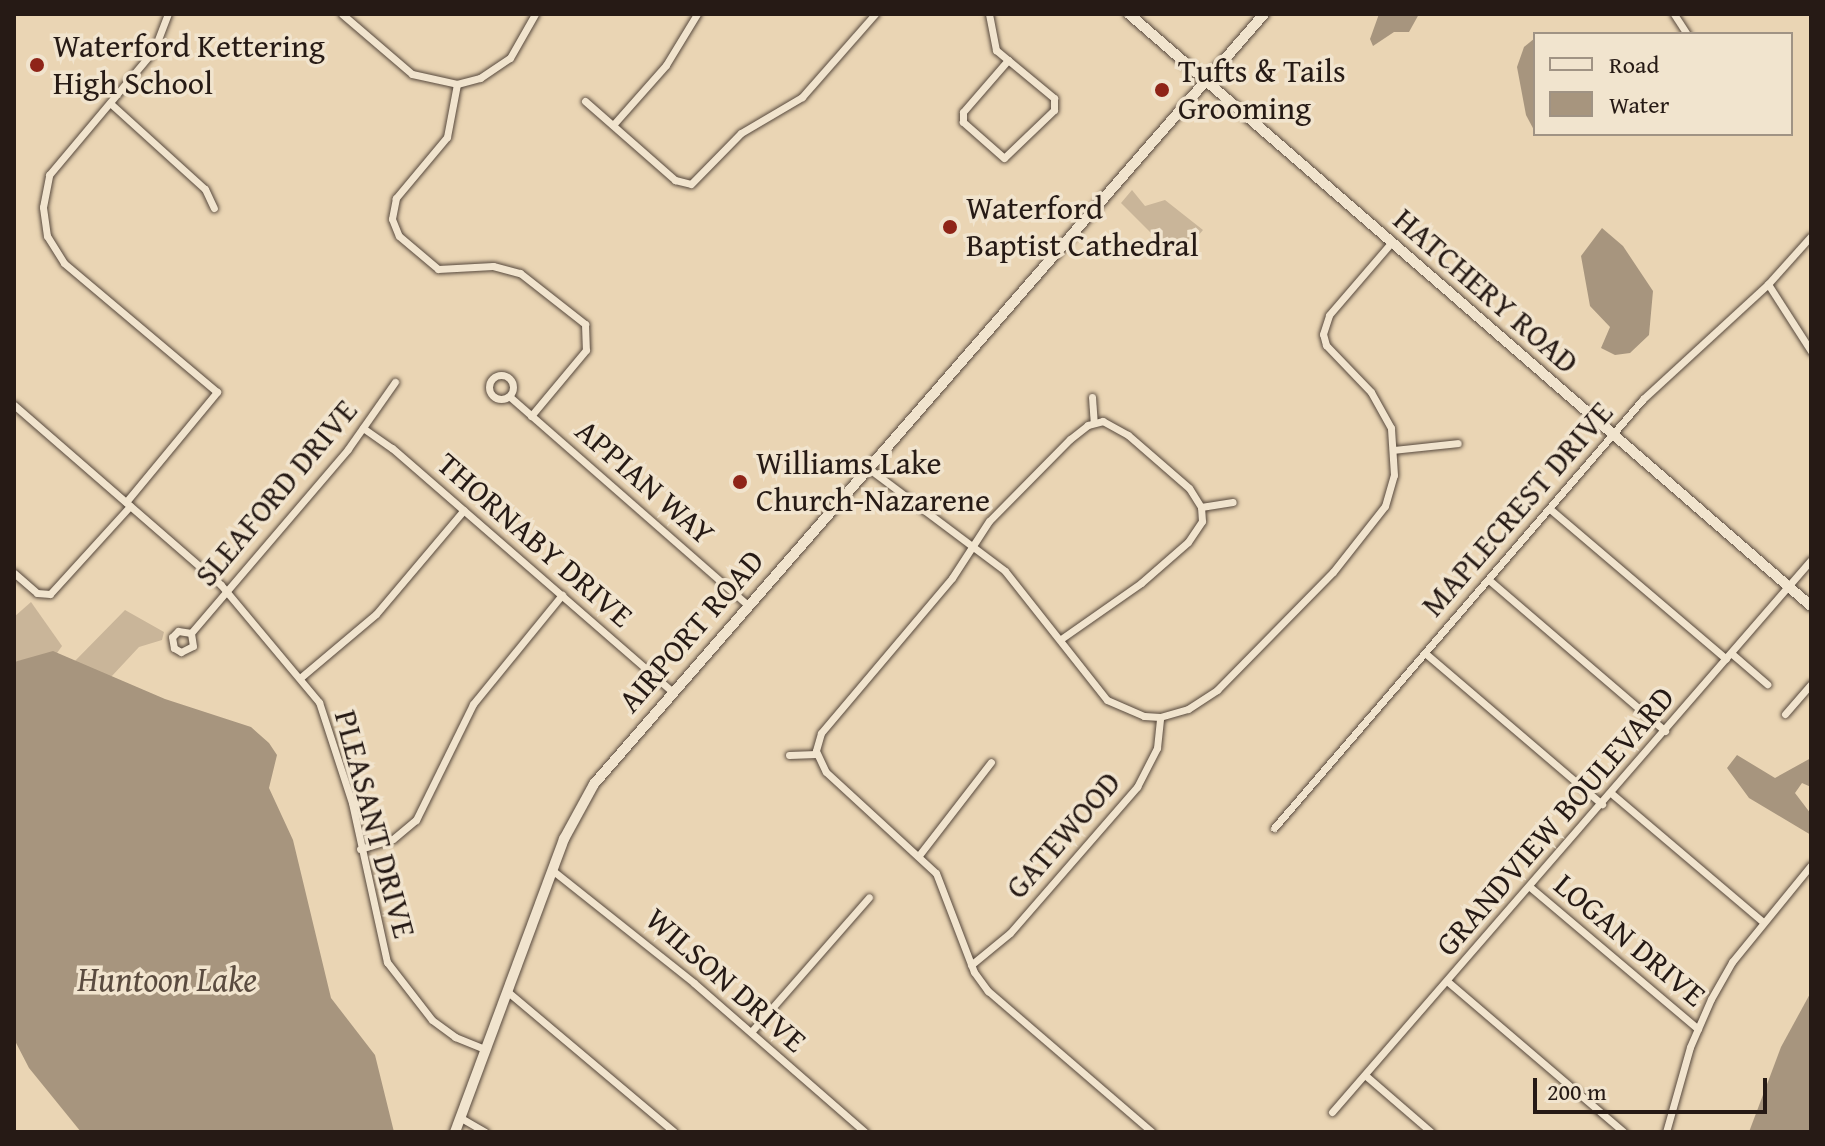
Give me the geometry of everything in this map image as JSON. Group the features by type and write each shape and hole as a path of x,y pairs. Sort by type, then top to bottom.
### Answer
{"street":[{"path":"14,573 37,593 50,594 128,504 217,392 64,263 47,236 43,207 49,175 154,50 168,14"},
{"path":"342,14 412,74 457,84 480,78 510,58 535,14"},
{"path":"613,125 666,65 697,14"},
{"path":"859,14 868,22"},
{"path":"585,101 675,180 691,184 741,133 802,97 875,14"},
{"path":"989,14 990,38 1008,60 1054,98 1054,110 1004,158 963,122 963,112 1008,60"},
{"name":"HATCHERY ROAD","path":"1129,14 1811,606"},
{"name":"AIRPORT ROAD","path":"455,1132 552,870 589,791 672,691 1264,14"},
{"path":"1674,14 1686,32"},
{"path":"457,84 447,137 396,198 392,219 399,236 438,269 493,266 520,273 585,324 586,350 531,416"},
{"path":"110,103 205,189 214,208"},
{"name":"MAPLECREST DRIVE","path":"1274,828 1643,399 1768,284 1811,236"},
{"path":"868,468 1025,590 1107,700 1160,717 1188,709 1217,690 1358,545 1385,506 1394,475 1393,450 1382,410 1326,345 1323,334 1329,315 1391,243"},
{"path":"1768,284 1811,351"},
{"name":"SLEAFORD DRIVE","path":"191,633 363,428 395,382"},
{"name":"APPIAN WAY","path":"510,397 748,605"},
{"path":"1092,397 1094,423"},
{"name":"PLEASANT DRIVE","path":"14,405 227,591 300,678 326,721 380,939 394,975 432,1020 455,1037 485,1049"},
{"path":"1061,639 1141,583 1188,542 1202,521 1201,507 1189,488 1111,423 1094,423 1039,469 989,521 973,548 821,733 816,754 826,772 920,854 936,873 971,965 988,991 1152,1132"},
{"name":"THORNABY DRIVE","path":"363,428 464,510 672,691"},
{"path":"1393,450 1458,443"},
{"path":"1201,507 1233,502"},
{"path":"1550,509 1767,684"},
{"path":"300,678 361,630 464,510"},
{"name":"GRANDVIEW BOULEVARD","path":"1332,1112 1811,560"},
{"path":"1489,580 1665,731"},
{"path":"360,849 393,839 426,808 473,704 562,595"},
{"path":"1425,653 1602,804"},
{"path":"1785,714 1811,684"},
{"name":"GATEWOOD","path":"971,965 1010,933 1137,787 1157,748 1160,717"},
{"path":"789,755 816,754"},
{"path":"920,854 991,762"},
{"path":"1611,793 1762,921"},
{"path":"1666,1132 1698,1029 1732,962 1762,921 1811,865"},
{"name":"WILSON DRIVE","path":"552,870 580,887 865,1132"},
{"name":"LOGAN DRIVE","path":"1530,887 1698,1029"},
{"path":"751,1032 869,897"},
{"path":"1447,981 1624,1132"},
{"path":"508,992 674,1132"},
{"path":"1365,1075 1431,1132"},
{"path":"461,1118 485,1132"}],"shaded area":[{"path":"1132,190 1145,206 1165,200 1203,230 1197,237 1165,247 1121,203"},
{"path":"31,602 62,646 57,653 14,662 14,617"},
{"path":"125,610 164,632 162,640 139,647 111,677 73,663"}],"water":[{"path":"1379,14 1419,14 1409,32 1394,32 1373,46 1370,39"},
{"path":"1533,40 1533,128 1526,115 1517,67 1524,47"},
{"path":"1602,228 1623,246 1653,291 1649,335 1630,353 1615,355 1601,348 1610,327 1590,306 1581,256"},
{"name":"Huntoon Lake","path":"53,651 165,699 251,727 269,743 277,755 269,788 293,840 331,998 375,1055 394,1132 81,1132 29,1068 14,1039 14,662"},
{"path":"1737,755 1775,778 1811,758 1811,787 1802,783 1795,793 1811,814 1811,835 1749,798 1727,768"},
{"path":"1811,992 1811,1132 1749,1132 1781,1047"}],"place":[{"name":"Waterford Kettering High School","path":"37,65"},
{"name":"Tufts & Tails Grooming","path":"1162,90"},
{"name":"Waterford Baptist Cathedral","path":"950,227"},
{"name":"Williams Lake Church-Nazarene","path":"740,482"}]}
